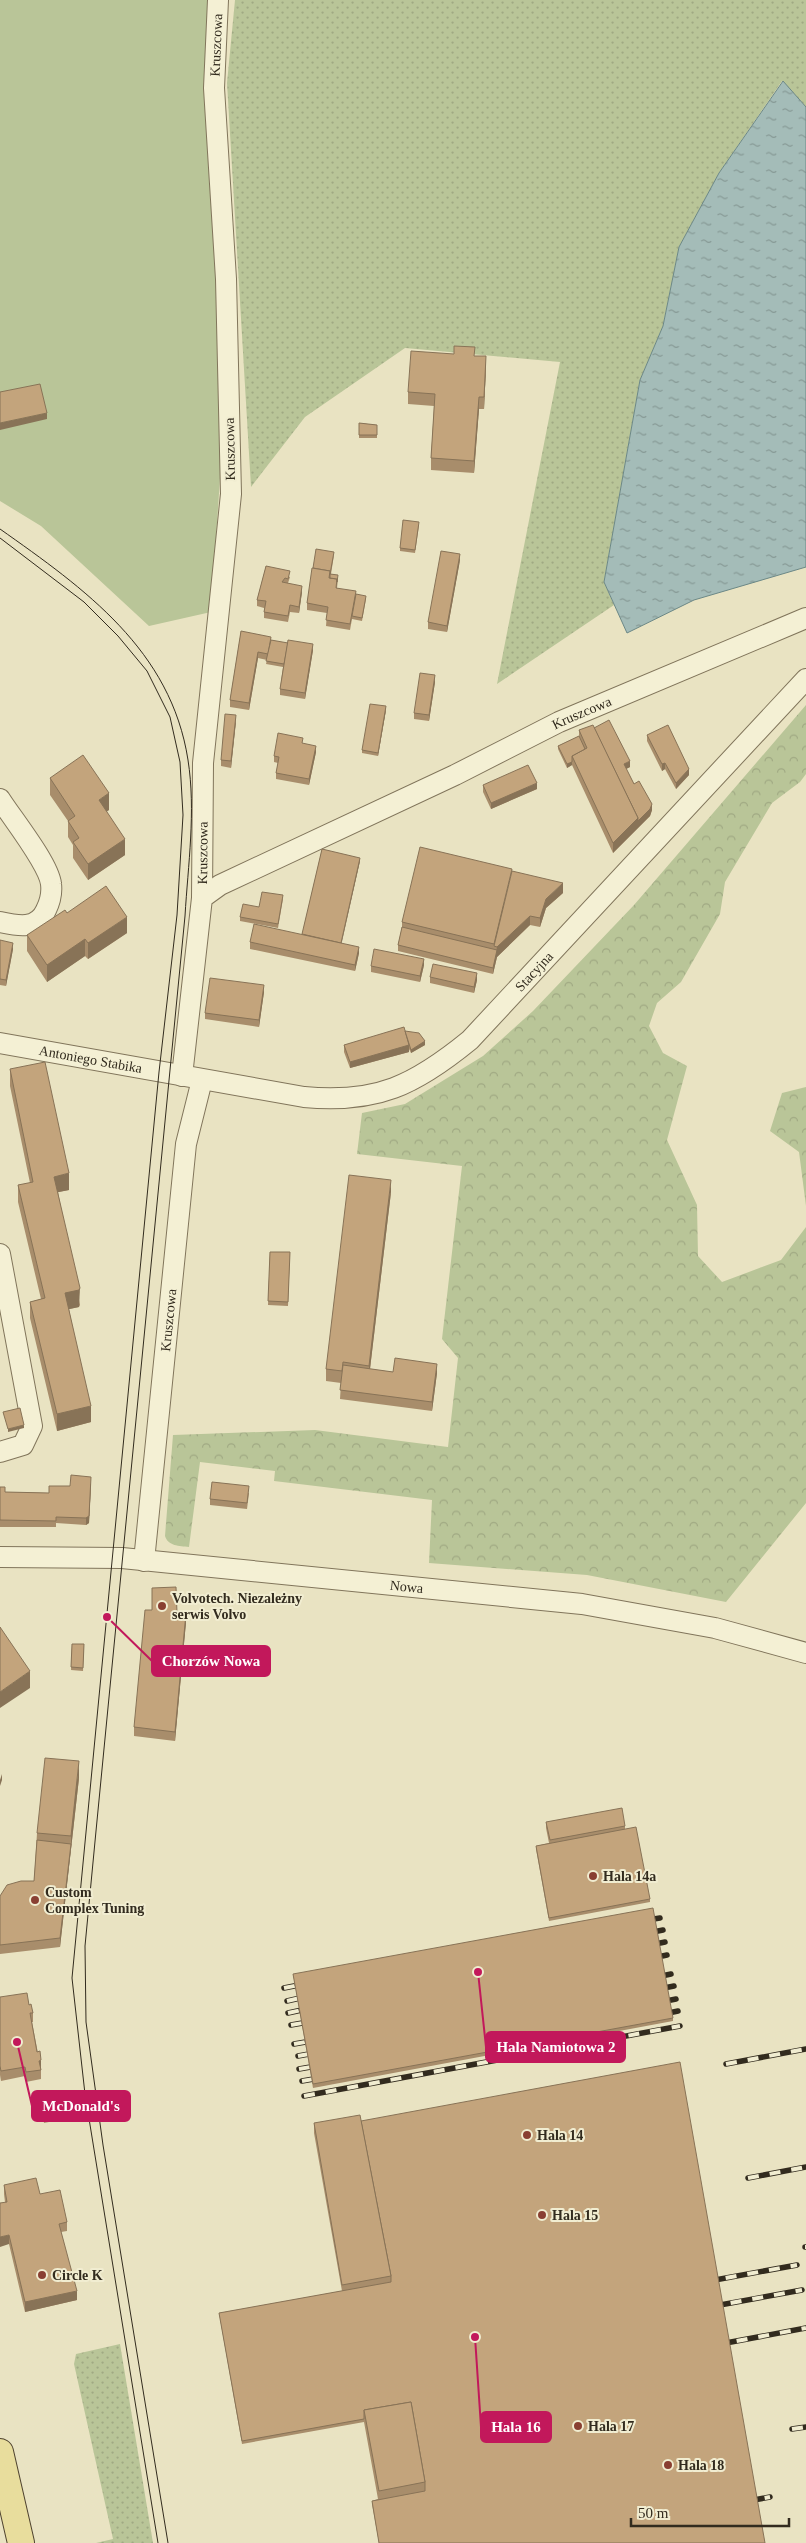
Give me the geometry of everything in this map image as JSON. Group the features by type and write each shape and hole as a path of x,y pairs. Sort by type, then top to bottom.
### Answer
{"main road":[{"path":"0,2452 21,2543"}],"street":[{"name":"Kruszcowa","path":"182,1076 202,898 202,764 231,494 226,279 214,88 218,0"},
{"name":"Kruszcowa","path":"202,898 220,885 455,775 559,722 806,618"},
{"name":"Stacyjna","path":"182,1076 304,1097 335,1100 363,1097 399,1088 436,1068 470,1040 806,680"},
{"path":"0,799 43,864 52,884 50,901 40,920 31,925 20,926 0,922"},
{"name":"Antoniego Stabika","path":"0,1043 182,1076"},
{"name":"Kruszcowa","path":"144,1560 186,1144 202,1080"},
{"path":"0,1254 32,1426 22,1445 0,1452"},
{"name":"Nowa","path":"0,1557 144,1560 582,1604 715,1628 806,1653"}],"green space":[{"path":"0,0 208,0 205,77 226,389 211,612 149,626 41,526 0,501"},
{"path":"235,0 806,0 806,107 782,81 719,173 679,247 663,326 640,380 604,582 614,605 497,684 560,362 405,348 305,417 251,487 227,83"},
{"path":"806,705 806,774 800,782 772,803 725,882 720,914 681,982 657,1003 649,1026 663,1053 687,1066 667,1140 697,1205 698,1256 722,1282 781,1260 806,1227 806,1503 726,1602 587,1575 429,1563 432,1500 274,1481 275,1471 200,1462 189,1547 174,1545 169,1542 165,1536 173,1435 315,1430 448,1447 458,1358 442,1339 462,1166 357,1154 362,1113 405,1104 483,1056 533,1011 634,905"},
{"path":"806,1087 806,1206 799,1152 770,1131 782,1093"},
{"path":"120,2344 153,2543 96,2543 113,2539 74,2364 76,2354"}],"water":[{"path":"783,81 806,107 806,567 694,600 627,633 604,582 640,380 663,326 679,247 719,173"}],"building":[{"path":"454,346 475,347 474,356 486,356 484,397 479,397 474,461 431,458 435,394 408,392 411,351 454,354"},
{"path":"40,384 47,413 0,423 0,392"},
{"path":"359,423 377,425 377,435 359,435"},
{"path":"403,520 419,522 415,550 400,548"},
{"path":"316,549 334,552 330,574 330,571 313,568"},
{"path":"441,551 460,554 447,626 428,622"},
{"path":"266,566 290,571 288,579 285,578 282,582 302,586 299,607 290,605 288,616 264,612 266,601 257,600"},
{"path":"312,568 330,571 329,578 337,579 336,588 356,591 350,624 326,620 328,607 307,603"},
{"path":"330,574 338,575 337,582 337,579 330,578"},
{"path":"356,594 366,596 362,618 352,616"},
{"path":"241,631 271,637 268,654 258,652 249,703 230,700"},
{"path":"271,640 288,643 284,664 266,661"},
{"path":"288,640 313,644 305,693 280,689"},
{"path":"420,673 435,675 429,715 414,713"},
{"path":"370,704 386,706 378,753 362,750"},
{"path":"225,714 236,715 231,761 221,760"},
{"path":"609,720 630,761 624,764 634,784 639,781 652,804 650,809 638,821 594,728"},
{"path":"593,725 638,818 613,843 572,756 587,748 579,730"},
{"path":"668,725 689,769 676,783 665,763 662,764 647,735"},
{"path":"278,733 303,738 302,743 316,746 309,779 276,773 279,757 274,756"},
{"path":"579,736 585,749 572,756 572,762 567,764 558,746"},
{"path":"83,755 109,793 99,800 125,839 88,864 73,842 79,838 68,821 75,816 50,778"},
{"path":"528,765 537,783 491,803 483,785"},
{"path":"420,847 512,869 494,944 402,922"},
{"path":"322,849 360,858 341,943 302,934"},
{"path":"512,871 563,883 546,899 540,918 530,916 497,947 494,946"},
{"path":"106,886 127,917 88,943 85,939 47,965 27,935 65,910 67,913"},
{"path":"262,892 283,895 278,924 240,917 243,904 259,907"},
{"path":"254,924 359,947 355,965 250,942"},
{"path":"402,927 497,950 493,968 398,945"},
{"path":"0,940 13,943 6,980 0,979"},
{"path":"374,949 424,959 420,976 371,966"},
{"path":"433,964 477,973 474,987 430,977"},
{"path":"210,978 264,985 259,1020 205,1013"},
{"path":"404,1027 409,1045 350,1062 344,1045"},
{"path":"405,1031 419,1033 425,1041 411,1050"},
{"path":"45,1062 69,1173 54,1177 80,1288 79,1290 65,1293 91,1406 57,1414 30,1302 45,1298 18,1185 33,1182 10,1069"},
{"path":"349,1175 391,1180 369,1366 343,1362 342,1371 326,1369"},
{"path":"270,1252 290,1252 288,1302 268,1301"},
{"path":"395,1358 437,1364 432,1402 340,1390 343,1365 393,1372"},
{"path":"20,1408 24,1425 8,1429 3,1412"},
{"path":"71,1475 91,1477 89,1516 86,1518 56,1517 56,1521 0,1520 0,1487 5,1487 5,1492 49,1493 49,1486 70,1486"},
{"path":"212,1482 249,1486 247,1503 210,1499"},
{"path":"176,1587 177,1613 186,1613 175,1732 134,1727 145,1610 152,1610 152,1588"},
{"path":"0,1627 30,1671 0,1692"},
{"path":"72,1644 84,1644 83,1668 71,1667"},
{"path":"45,1758 79,1761 71,1836 37,1833"},
{"path":"622,1808 625,1826 550,1840 546,1822"},
{"name":"Hala 14a","path":"636,1827 650,1899 549,1918 536,1846"},
{"name":"Custom Complex Tuning","path":"37,1840 71,1844 60,1938 0,1945 0,1896 7,1885 21,1881 34,1881"},
{"path":"653,1908 673,2018 313,2084 293,1974"},
{"path":"27,1993 29,2005 31,2004 33,2013 30,2013 37,2052 40,2051 41,2060 39,2061 41,2070 26,2072 25,2067 1,2071 0,1997"},
{"path":"680,2062 765,2543 379,2543 372,2501 425,2491 411,2402 364,2410 364,2419 242,2441 219,2313 391,2282 361,2121"},
{"path":"360,2115 391,2276 342,2285 314,2123"},
{"path":"36,2178 40,2194 60,2190 67,2222 59,2224 77,2291 25,2302 9,2235 0,2237 0,2203 7,2202 4,2185"},
{"path":"411,2402 425,2482 379,2491 364,2410"}],"tram line":[{"path":"0,529 63,575 92,599 120,626 143,654 163,686 179,721 188,760 190,779 191,838 185,916 85,1946 86,2022 103,2145 168,2543"},
{"path":"0,538 84,602 118,636 147,671 170,717 180,762 183,815 177,915 159,1072 72,1978 85,2094 158,2543"}],"railway":[{"path":"641,1921 660,1918"},
{"path":"643,1934 663,1930"},
{"path":"646,1946 665,1942"},
{"path":"648,1959 667,1955"},
{"path":"652,1978 671,1974"},
{"path":"284,1988 309,1983"},
{"path":"654,1990 674,1986"},
{"path":"287,2001 309,1996"},
{"path":"656,2003 676,1999"},
{"path":"288,2013 311,2008"},
{"path":"659,2015 678,2011"},
{"path":"291,2025 314,2021"},
{"path":"304,2096 680,2026"},
{"path":"294,2044 317,2040"},
{"path":"726,2064 806,2049"},
{"path":"298,2056 320,2052"},
{"path":"299,2069 322,2065"},
{"path":"302,2081 325,2077"},
{"path":"748,2178 806,2167"},
{"path":"704,2282 797,2265"},
{"path":"709,2307 802,2290"},
{"path":"715,2345 806,2328"},
{"path":"792,2429 806,2427"},
{"path":"743,2502 770,2497"}],"place":[{"name":"Volvotech. Niezależny serwis Volvo","path":"162,1606"},
{"name":"Chorzów Nowa","path":"107,1617"},
{"name":"Hala 14a","path":"593,1876"},
{"name":"Custom Complex Tuning","path":"35,1900"},
{"name":"Hala Namiotowa 2","path":"478,1972"},
{"name":"McDonald's","path":"17,2042"},
{"name":"Hala 14","path":"527,2135"},
{"name":"Hala 15","path":"542,2215"},
{"name":"Circle K","path":"42,2275"},
{"name":"Hala 16","path":"475,2337"},
{"name":"Hala 17","path":"578,2426"},
{"name":"Hala 18","path":"668,2465"}]}
